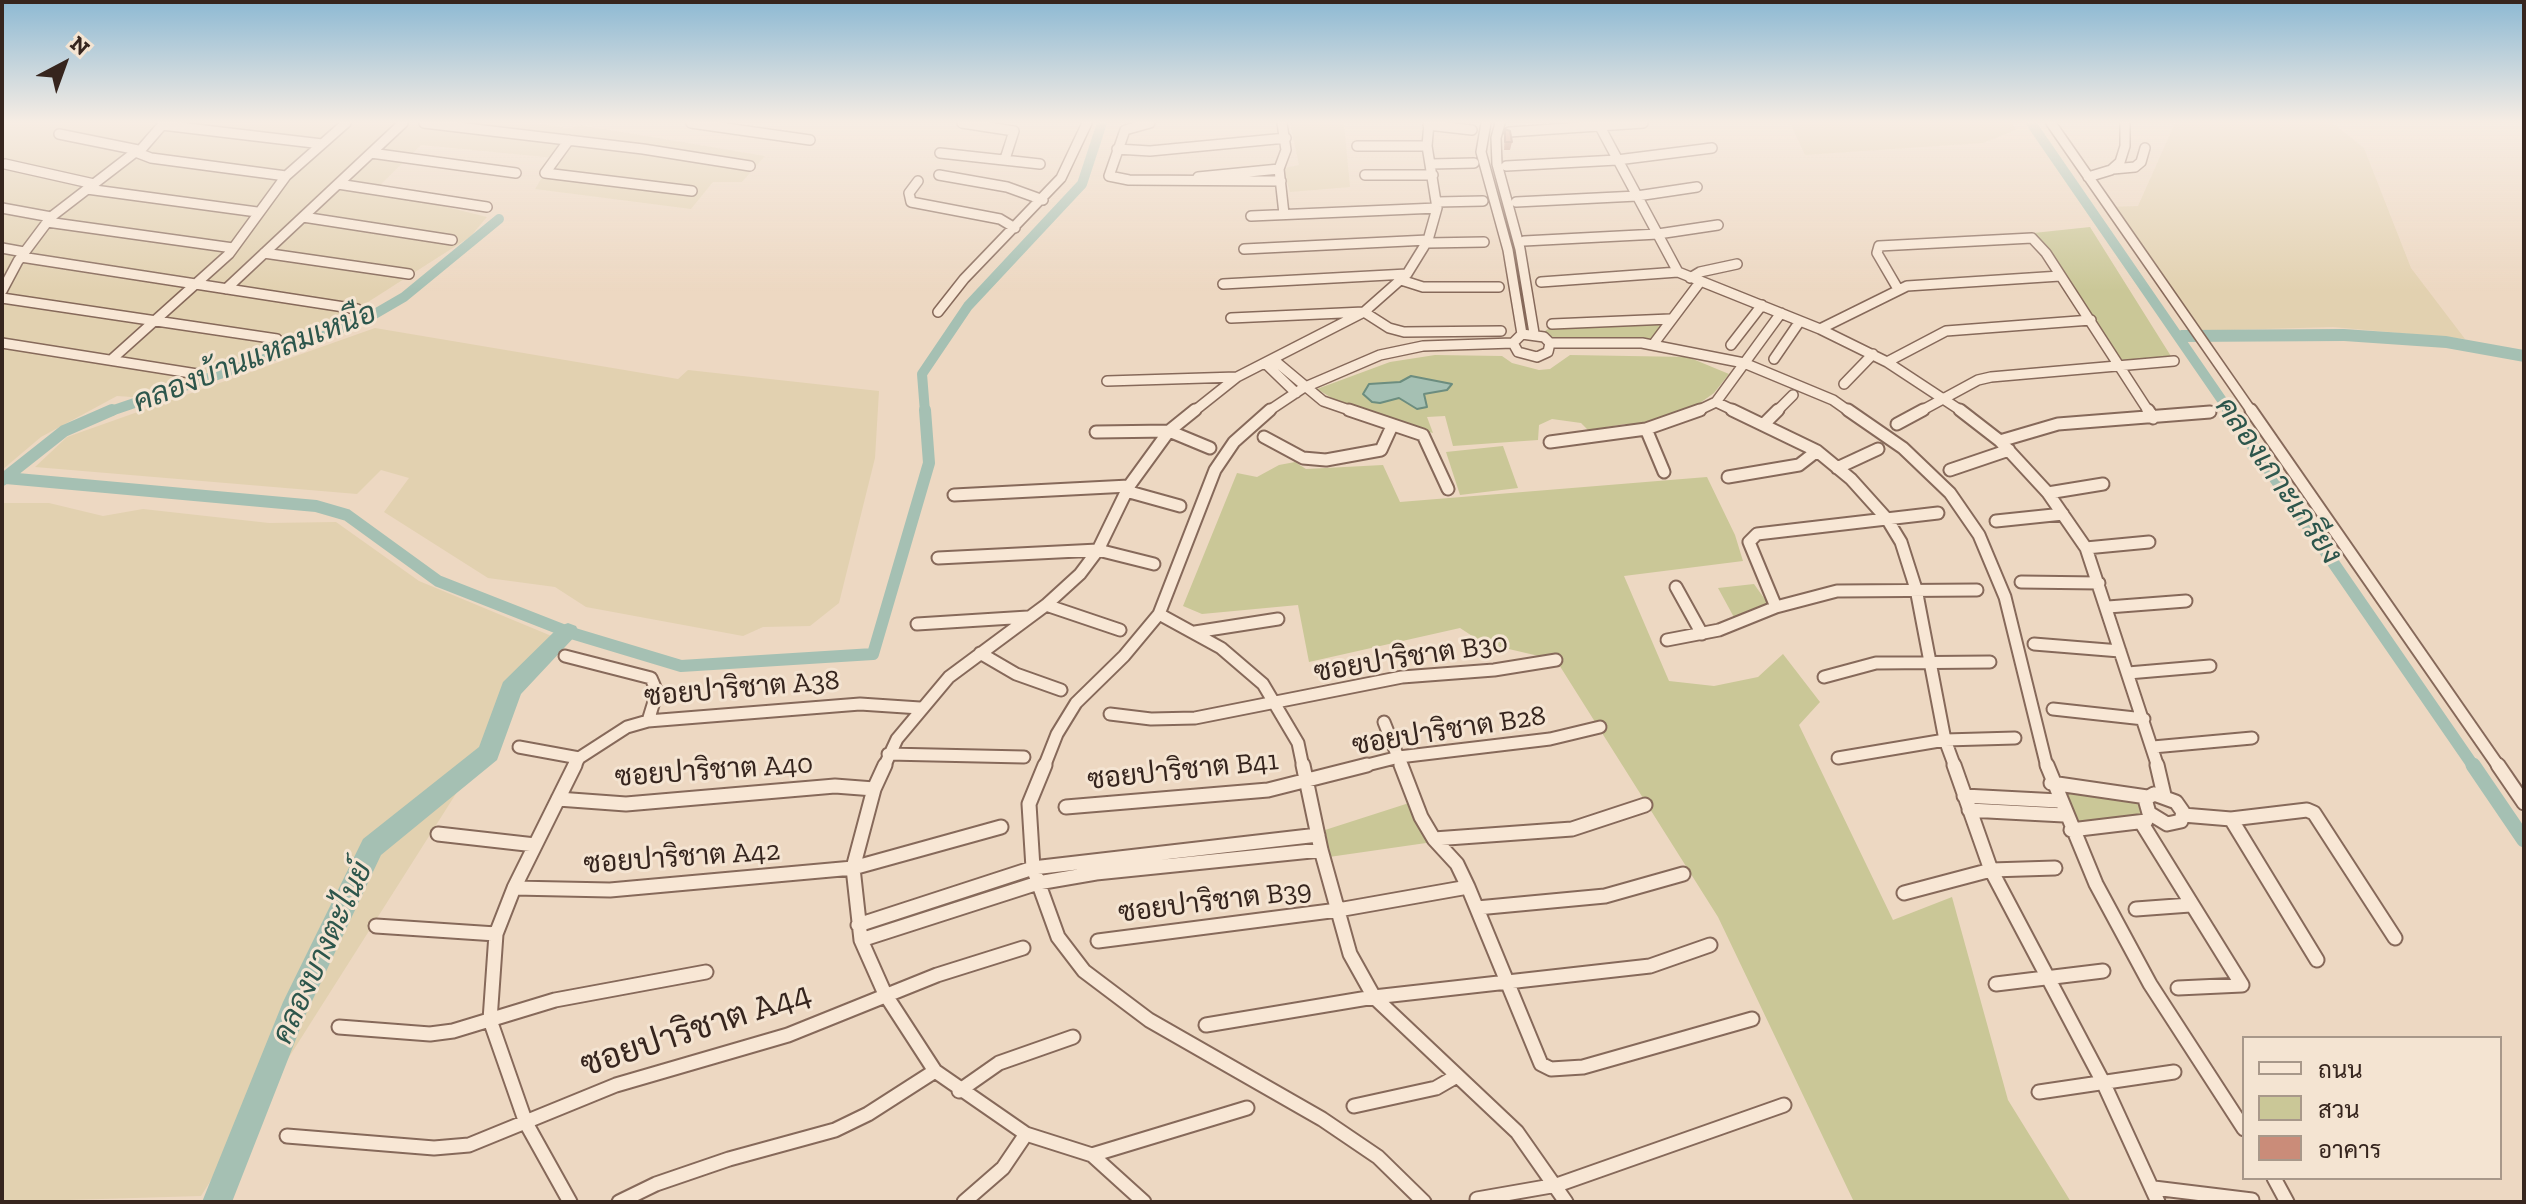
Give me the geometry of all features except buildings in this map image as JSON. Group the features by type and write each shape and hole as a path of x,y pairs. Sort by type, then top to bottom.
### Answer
{"street":[{"path":"64,179 257,212"},
{"path":"2,291 49,220 100,179"},
{"path":"111,360 198,284 233,248 283,179"},
{"path":"226,289 343,179"},
{"path":"596,179 692,191"},
{"path":"963,179 1007,187 1043,200"},
{"path":"938,312 964,279 1060,179"},
{"path":"1125,179 1179,179"},
{"path":"1198,179 1281,181 1284,214"},
{"path":"1144,1202 1092,1155 1026,1134 959,1091 935,1071 885,994 859,933 853,868 874,789 888,754 920,708 980,653 1031,617 1080,574 1098,550 1127,488 1169,431 1237,377 1364,312 1404,277 1428,242 1437,205 1433,179"},
{"path":"1488,179 1508,250 1522,334"},
{"path":"1501,179 1520,249 1534,333"},
{"path":"1628,179 1678,272"},
{"path":"2089,179 2524,803"},
{"path":"918,181 909,193 911,202 1000,219 1015,228"},
{"path":"338,184 487,207"},
{"path":"1516,202 1637,196 1697,187"},
{"path":"1251,216 1483,201"},
{"path":"2,208 49,220 233,248"},
{"path":"303,217 452,240"},
{"path":"1524,241 1658,234 1718,225"},
{"path":"1898,289 1876,249 1887,244 2025,236 2038,242 2153,418"},
{"path":"1244,249 1484,242"},
{"path":"2,248 23,255 357,309"},
{"path":"264,253 409,274"},
{"path":"1655,342 1700,272 1737,264"},
{"path":"1541,282 1678,272 1820,329 1873,354 1946,399 2000,441 2048,493 2086,548 2153,747 2164,795"},
{"path":"1820,329 1898,289 2060,276"},
{"path":"1223,284 1404,277 1423,287 1499,287"},
{"path":"2,298 277,339"},
{"path":"1731,345 1762,305"},
{"path":"1231,318 1364,312 1389,328 1404,332 1501,331"},
{"path":"1550,442 1610,437 1646,429 1685,417 1716,402 1781,313"},
{"path":"1552,324 1670,319"},
{"path":"1887,362 1946,331 2091,320"},
{"path":"1774,359 1800,321"},
{"path":"1424,1202 1378,1157 1322,1119 1114,996 1084,971 1058,937 1033,868 1029,804 1057,734 1076,703 1124,656 1159,614 1176,578 1215,470 1234,442 1258,418 1300,390 1352,364 1380,355 1423,346 1513,343 1522,334 1534,333 1550,343 1642,343 1744,363 1807,388 1858,416 1903,448 1950,493 1979,535 2005,597 2051,783 2064,815 2096,884 2150,984 2242,1126"},
{"path":"2,343 197,374"},
{"path":"1513,343 1518,352 1537,357 1548,352 1550,343"},
{"path":"1844,384 1873,354"},
{"path":"1897,424 1978,380 1991,377 2174,361"},
{"path":"1270,362 1300,390 1337,408 1423,435 1448,489"},
{"path":"1107,381 1237,377"},
{"path":"1765,423 1793,395"},
{"path":"1716,402 1765,423 1817,451 1887,519 1901,542 1916,589 1945,740 1991,870 2103,1082 2156,1195 2252,1200"},
{"path":"2000,441 2058,424 2210,412"},
{"path":"1264,437 1303,458 1326,460 1381,450 1392,426"},
{"path":"1646,429 1664,472"},
{"path":"1096,432 1169,431 1210,448"},
{"path":"1837,468 1878,449"},
{"path":"1950,470 2009,450"},
{"path":"1728,477 1799,465 1817,451"},
{"path":"2048,493 2103,484"},
{"path":"954,495 1127,488 1180,506"},
{"path":"1776,607 1749,542 1757,534 1938,513"},
{"path":"1996,521 2063,514"},
{"path":"2086,548 2149,542"},
{"path":"938,558 1098,550 1154,564"},
{"path":"2021,582 2099,583"},
{"path":"1676,587 1702,634"},
{"path":"1667,640 1731,626 1776,607 1837,591 1977,590"},
{"path":"2108,607 2186,601"},
{"path":"1046,605 1120,630"},
{"path":"1159,614 1195,632 1248,668 1263,684 1298,743 1320,843 1350,954 1374,997 1455,1077 1517,1132 1566,1202"},
{"path":"917,624 1031,617"},
{"path":"1195,632 1278,619"},
{"path":"2034,644 2120,651"},
{"path":"980,653 1016,674 1061,690"},
{"path":"565,656 651,678 657,692 648,721"},
{"name":"ซอยปาริชาต B30","path":"1110,714 1151,719 1195,718 1402,677 1494,670 1556,660"},
{"path":"1824,677 1876,663 1990,662"},
{"path":"2128,673 2210,666"},
{"name":"ซอยปาริชาต A38","path":"579,758 627,727 648,721 860,704 920,708"},
{"path":"2053,709 2144,719"},
{"path":"1384,722 1414,800 1434,839 1457,864 1468,887 1541,1064 1551,1069 1583,1067 1677,1043 1752,1019"},
{"name":"ซอยปาริชาต B28","path":"1305,782 1399,757 1569,737 1600,727"},
{"path":"1838,758 1945,740 2015,738"},
{"path":"2153,747 2252,738"},
{"path":"519,747 579,758 514,888 496,934 490,1020 526,1123 570,1202"},
{"path":"888,754 1024,757"},
{"name":"ซอยปาริชาต B41","path":"1066,807 1191,798 1305,782"},
{"path":"2051,783 2147,797 2164,795 2176,802 2183,815"},
{"name":"ซอยปาริชาต A40","path":"558,799 626,804 835,786 874,789"},
{"path":"2147,797 2146,810 2156,820"},
{"path":"1966,803 2059,801"},
{"path":"1966,803 2064,815"},
{"path":"1434,839 1572,829 1645,805"},
{"path":"2071,830 2156,820 2172,824 2183,815 2231,819 2307,810 2320,819 2395,938"},
{"path":"2231,819 2317,960"},
{"path":"2141,822 2242,985 2178,988"},
{"name":"ซอยปาริชาต A42","path":"514,888 610,890 853,868 1001,827"},
{"path":"438,834 535,845"},
{"path":"859,933 1033,868 1320,843"},
{"path":"859,933 1038,883 1320,843"},
{"path":"1904,893 1991,870 2055,868"},
{"path":"1477,908 1605,896 1683,874"},
{"name":"ซอยปาริชาต B39","path":"1098,941 1338,910 1468,887"},
{"path":"2136,909 2190,905"},
{"path":"376,926 496,934"},
{"path":"1206,1025 1374,997 1650,966 1710,945"},
{"name":"ซอยปาริชาต A44","path":"287,1136 434,1148 469,1145 628,1080 808,1027 885,994 1023,948"},
{"path":"1996,984 2103,971"},
{"path":"339,1027 430,1034 555,1000 706,972"},
{"path":"959,1091 999,1063 1073,1037"},
{"path":"619,1202 656,1184 729,1159 835,1130 868,1114 935,1071"},
{"path":"2039,1092 2174,1072"},
{"path":"1354,1106 1427,1090 1455,1077"},
{"path":"1477,1199 1557,1185 1784,1105"},
{"path":"1092,1155 1247,1108"},
{"path":"964,1202 1003,1168 1026,1134"},
{"path":"2275,1180 2287,1202"}],"shaded area":[{"path":"2,179 386,179 370,195 431,203 487,217 470,237 357,309 147,398 117,396 41,437 2,470"},
{"path":"541,179 744,179 742,182 713,182 691,209 535,189"},
{"path":"1286,179 1349,179 1350,187 1290,192"},
{"path":"2150,179 2376,179 2411,268 2465,339 2333,327 2194,331 2108,207 2138,206"},
{"path":"375,328 678,379 688,370 879,391 875,458 839,603 810,626 763,627 743,636 586,607 555,587 488,578 384,512 409,478 381,470 357,494 35,467 67,437"},
{"path":"1411,376 1452,384 1447,390 1424,394 1427,407 1417,409 1399,398 1380,403 1372,402 1363,394 1369,384 1400,382"},
{"path":"2,503 49,503 103,516 143,509 269,523 336,522 419,581 554,637 505,687 483,751 201,1196 2,1202"}],"green space":[{"path":"2090,227 2174,361 2121,366 2046,253 2024,234"},
{"path":"1666,321 1655,342 1551,342 1542,333 1551,327"},
{"path":"1435,355 1502,356 1512,363 1539,370 1550,369 1570,355 1688,357 1729,374 1714,393 1700,403 1686,411 1651,420 1653,425 1631,430 1625,424 1588,430 1581,423 1552,419 1539,425 1538,440 1453,446 1445,416 1427,417 1433,433 1353,411 1317,389 1390,362"},
{"path":"1503,446 1518,488 1460,495 1446,452"},
{"path":"1295,462 1306,469 1383,465 1400,502 1707,477 1735,535 1743,561 1624,576 1669,681 1714,686 1758,677 1783,654 1820,702 1799,725 1893,920 1952,897 2008,1100 2071,1202 1854,1202 1718,917 1556,660 1483,643 1460,628 1309,662 1298,605 1202,614 1183,606 1237,473 1257,477 1279,465"},
{"path":"1754,584 1769,605 1736,621 1718,588"},
{"path":"2055,786 2143,798 2152,819 2072,828"},
{"path":"1409,803 1433,842 1329,857 1325,830"}],"waterway":[{"name":"คลองบางตะไนย์","path":"925,412 922,374 968,306 1084,179"},
{"name":"คลองเกาะเกรียง","path":"2070,179 2230,412"},
{"name":"คลองบ้านแหลมเหนือ","path":"108,412 285,352 373,315 404,297 499,219"},
{"path":"2181,336 2344,335 2446,342 2524,356"},
{"name":"คลองบ้านแหลมเหนือ","path":"2,480 64,431 112,410"},
{"path":"6,478 316,506 347,515 438,581 568,632 681,666 873,654 929,463 925,410"},
{"name":"คลองเกาะเกรียง","path":"2228,410 2474,767"},
{"name":"คลองบางตะไนย์","path":"217,1202 293,1011 372,847 489,753 511,689 568,632"},
{"name":"คลองเกาะเกรียง","path":"2473,765 2524,840"}]}
